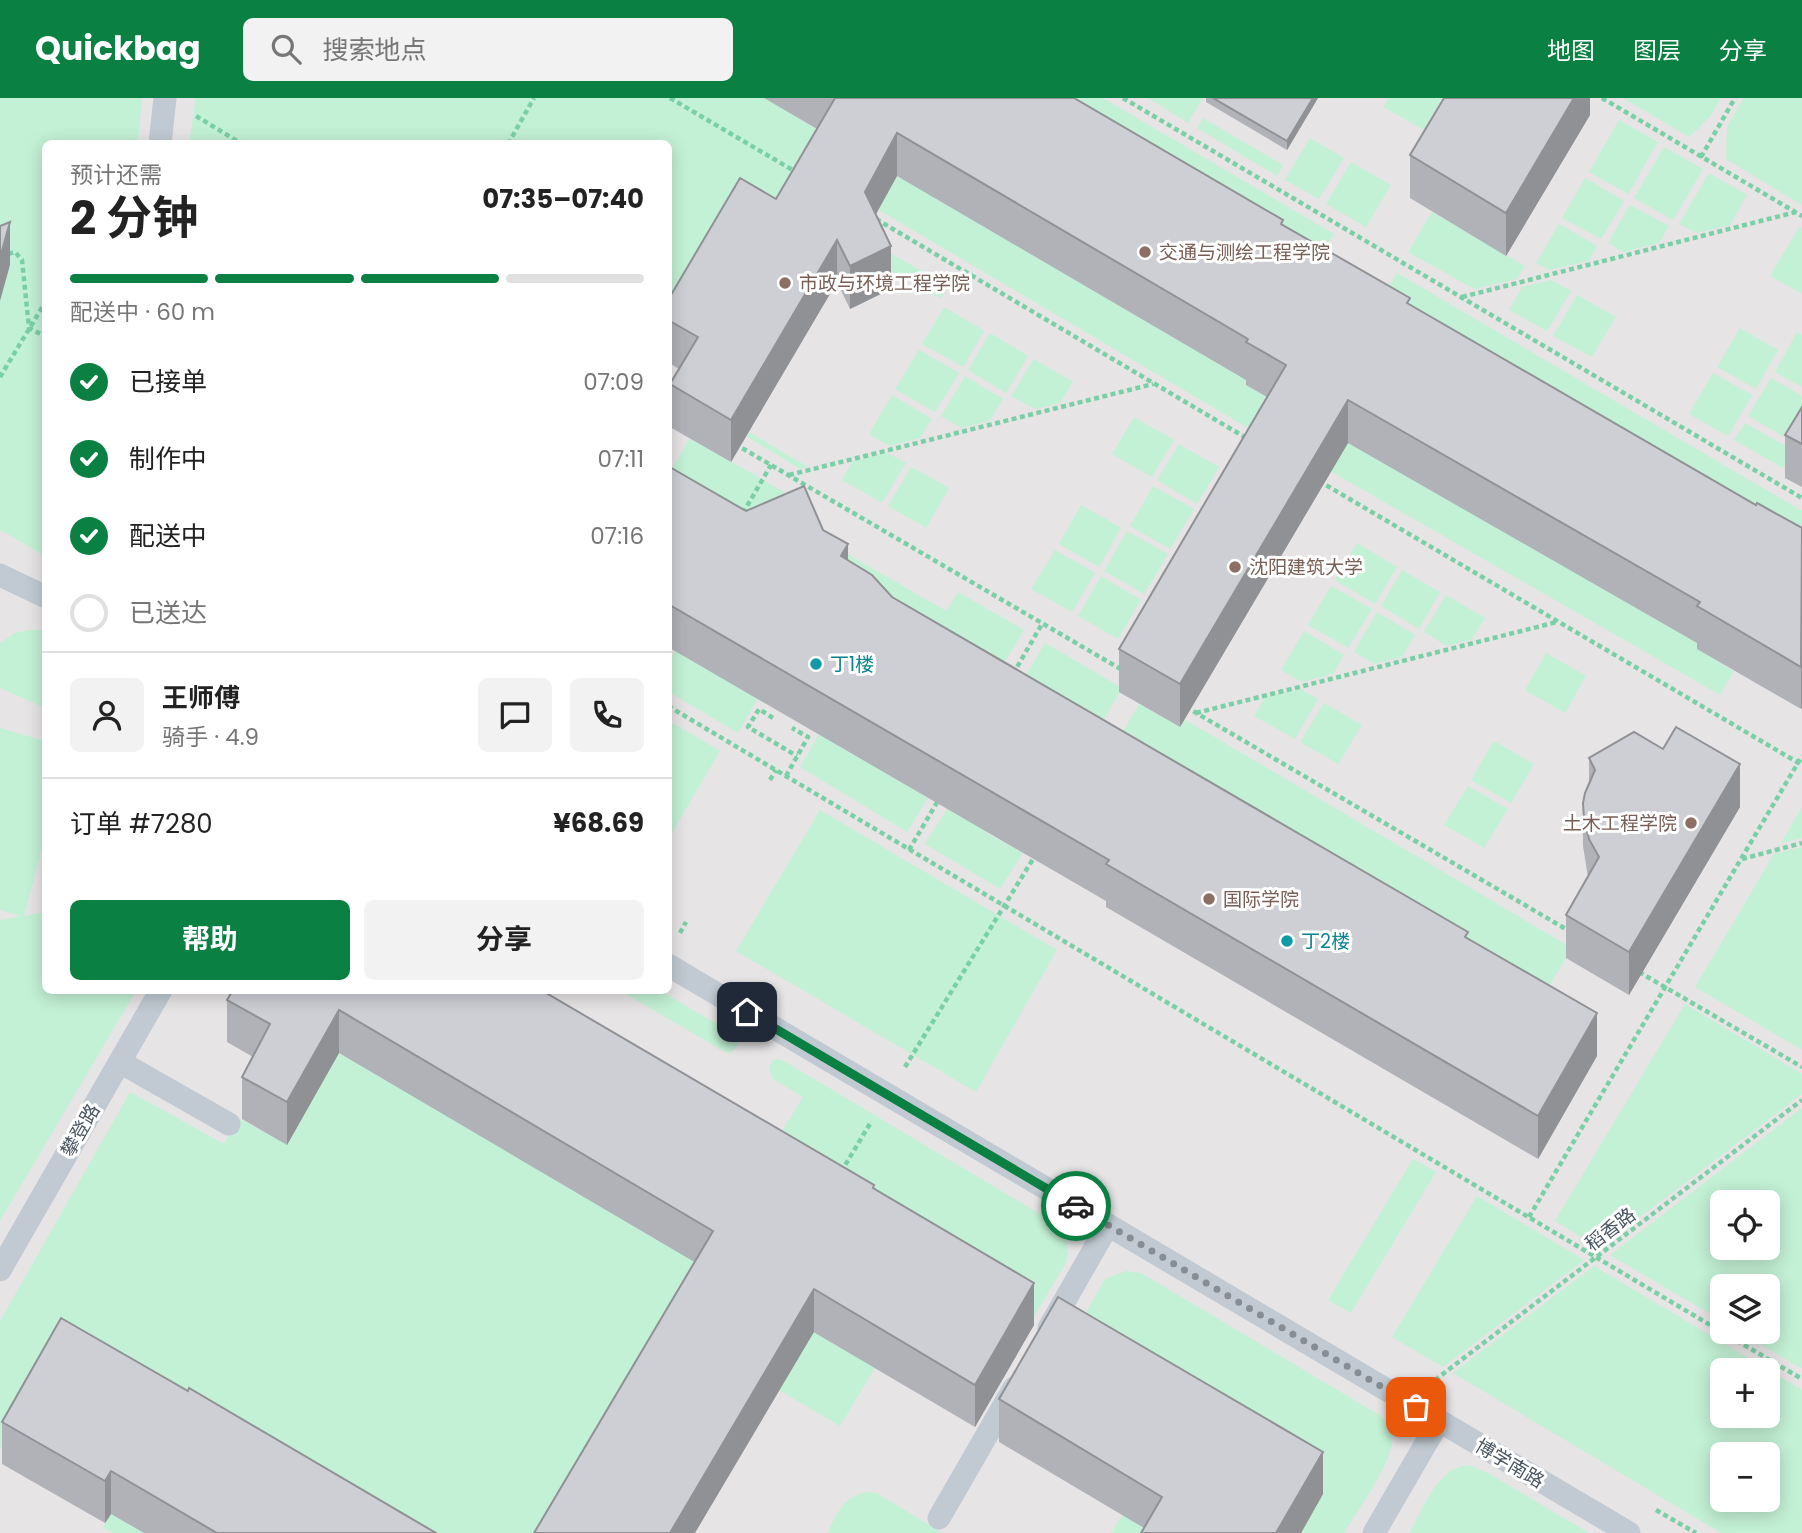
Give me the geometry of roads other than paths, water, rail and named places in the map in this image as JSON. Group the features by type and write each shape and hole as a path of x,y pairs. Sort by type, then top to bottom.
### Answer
{"lane":[{"path":"160,140 165,98"},
{"path":"0,575 42,595"},
{"name":"博学南路","path":"672,967 1629,1533"},
{"name":"攀登路","path":"0,1270 159,994"},
{"path":"120,1062 229,1124"},
{"path":"1040,1342 1108,1225"},
{"path":"939,1518 1027,1366"},
{"path":"1374,1533 1439,1421"}],"place":[{"name":"交通与测绘工程学院","path":"1145,252"},
{"name":"市政与环境工程学院","path":"785,283"},
{"name":"沈阳建筑大学","path":"1235,567"},
{"name":"丁1楼","path":"816,664"},
{"name":"土木工程学院","path":"1691,823"},
{"name":"国际学院","path":"1209,899"},
{"name":"丁2楼","path":"1287,941"}]}
